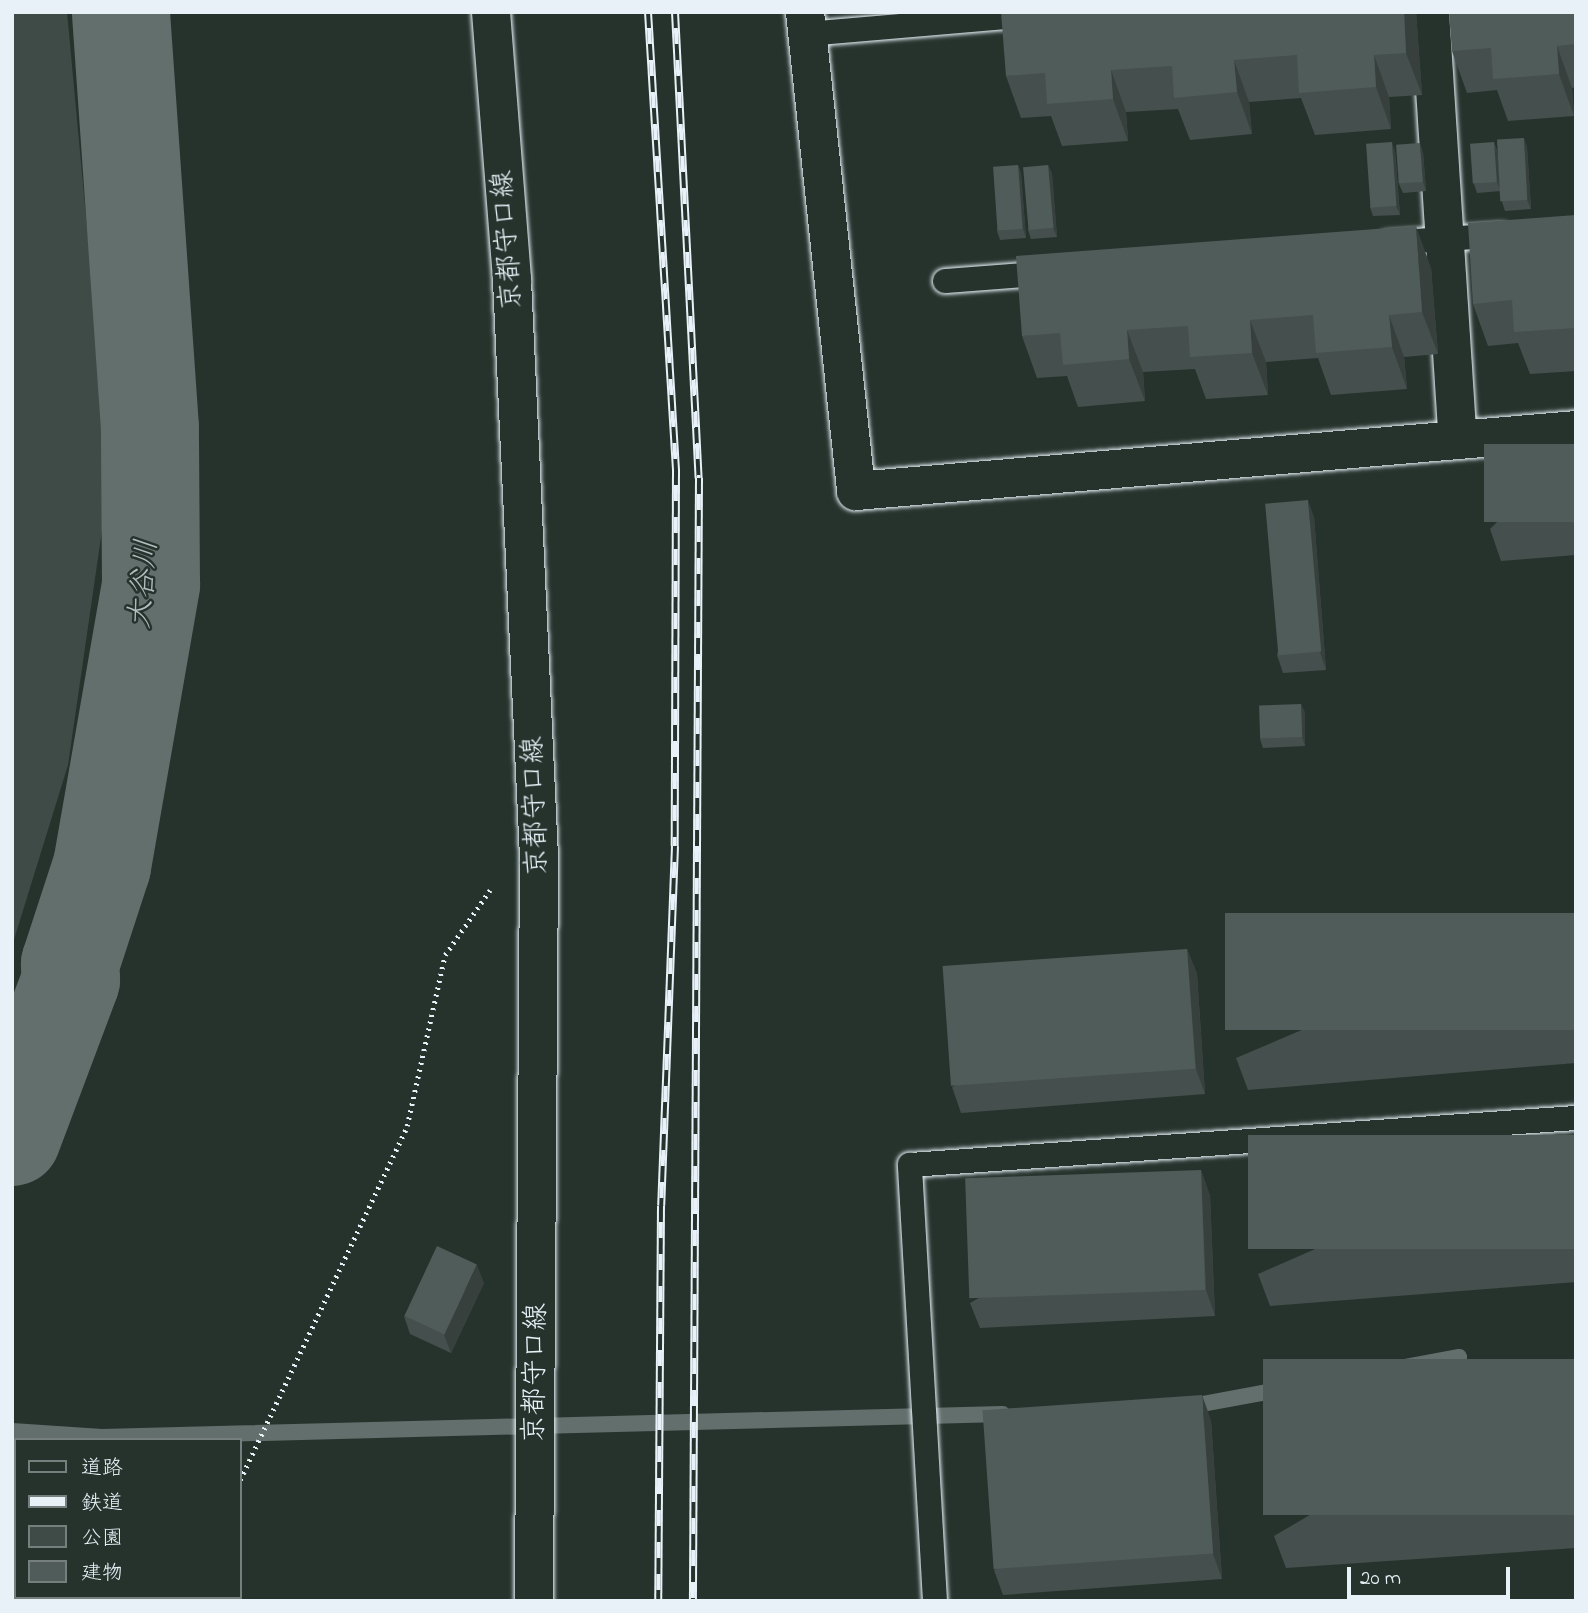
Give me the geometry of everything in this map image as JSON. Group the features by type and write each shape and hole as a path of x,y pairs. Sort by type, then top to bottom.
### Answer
{"street":[{"name":"京都守口線","path":"491,12 512,280 539,857 534,1601"},
{"path":"1430,12 1458,440"},
{"path":"806,23 856,491 1576,430"}],"lane":[{"path":"806,23 1064,12"},
{"path":"1362,246 1523,234"},
{"path":"945,281 1070,271"},
{"path":"935,1601 910,1165 1576,1118"}],"path":[{"path":"242,1476 407,1126 445,955 496,882 539,857"}],"green space":[{"path":"12,12 67,12 110,475 68,765 12,946"}],"building":[{"path":"1001,12 1404,12 1406,53 1374,55 1376,87 1299,93 1297,55 1234,60 1237,92 1174,98 1172,66 1111,70 1113,99 1047,104 1045,73 1006,76"},
{"path":"1449,12 1576,12 1576,44 1557,46 1559,74 1493,79 1491,48 1452,51"},
{"path":"1524,138 1527,200 1500,201 1497,139"},
{"path":"1392,142 1396,206 1371,208 1366,144"},
{"path":"1494,142 1497,182 1473,184 1470,144"},
{"path":"1420,143 1423,182 1399,184 1396,145"},
{"path":"1018,165 1022,229 998,231 993,167"},
{"path":"1048,165 1053,228 1029,230 1023,167"},
{"path":"1576,215 1576,328 1514,332 1512,300 1473,304 1468,223"},
{"path":"1416,226 1422,312 1389,315 1392,347 1316,353 1313,315 1250,320 1252,353 1190,357 1188,326 1127,330 1129,359 1063,365 1060,333 1022,336 1016,256"},
{"path":"1484,444 1576,444 1576,522 1484,522"},
{"path":"1308,500 1321,651 1278,655 1265,504"},
{"path":"1301,704 1302,737 1260,738 1259,705"},
{"path":"1225,913 1576,913 1576,1030 1225,1030"},
{"path":"1187,949 1195,1069 951,1086 943,966"},
{"path":"1248,1135 1576,1135 1576,1249 1248,1249"},
{"path":"1201,1170 1205,1290 969,1298 965,1178"},
{"path":"437,1246 477,1265 444,1334 404,1316"},
{"path":"1263,1359 1576,1359 1576,1515 1263,1515"},
{"path":"1202,1395 1213,1554 994,1569 983,1410"}],"waterway":[{"name":"大谷川","path":"12,1137 71,980 70,964 102,866 151,584 150,428 121,12"},
{"path":"1351,1377 1459,1357"},
{"path":"1186,1407 1284,1389"},
{"path":"12,1431 102,1437 1003,1414"}],"railway":[{"path":"648,12 676,469 675,846 661,1206 658,1601"},
{"path":"675,12 699,478 693,1601"}]}
